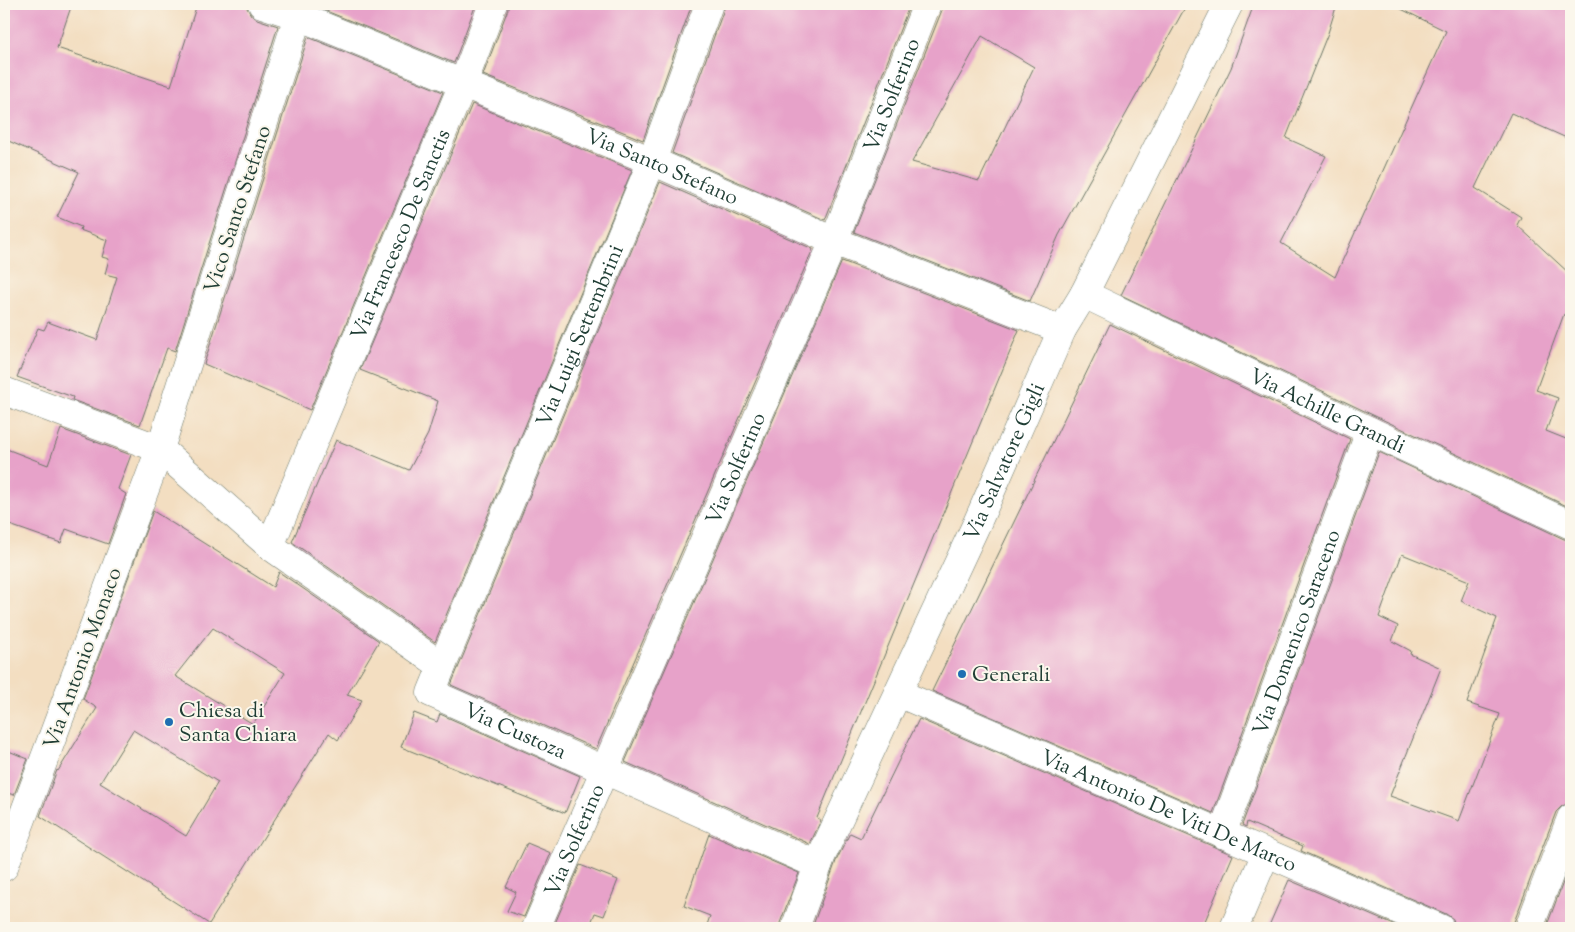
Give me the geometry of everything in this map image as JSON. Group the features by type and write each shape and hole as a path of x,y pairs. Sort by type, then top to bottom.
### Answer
{"street":[{"name":"Via Santo Stefano","path":"262,4 298,16 652,161 834,240 1062,330"},
{"name":"Via Francesco De Sanctis","path":"270,546 463,84 493,4"},
{"name":"Via Luigi Settembrini","path":"442,666 652,161 709,4"},
{"name":"Via Solferino","path":"536,928 834,240 926,4"},
{"name":"Via Salvatore Gigli","path":"795,928 818,865 977,523 1062,330 1084,294 1229,4"},
{"name":"Vico Santo Stefano","path":"160,449 298,16"},
{"name":"Via Achille Grandi","path":"1084,294 1370,432 1571,525"},
{"path":"4,391 160,449 270,546 442,666"},
{"name":"Via Domenico Saraceno","path":"1222,834 1370,432"},
{"name":"Via Antonio Monaco","path":"4,867 160,449"},
{"name":"Via Custoza","path":"442,666 431,693 818,865"},
{"name":"Via Antonio De Viti De Marco","path":"898,694 1440,928"},
{"path":"1529,928 1571,818"},
{"path":"1234,928 1266,853"}],"building":[{"path":"4,4 72,4 57,48 171,86 197,4 247,4 251,15 278,26 175,351 167,348 140,425 72,400 73,397 17,377 38,328 44,330 48,322 97,340 117,277 105,274 109,259 102,257 107,240 80,230 81,227 57,217 79,172 4,139"},
{"path":"309,4 476,4 454,63"},
{"path":"508,4 692,4 643,140 483,75 508,9"},
{"path":"724,4 910,4 825,220 672,153 724,9"},
{"path":"942,4 1187,4 1059,235 1030,301 854,232 942,10","holes":["982,36 1034,67 979,181 912,162"]},
{"path":"1254,4 1337,4 1328,33 1286,138 1326,156 1281,243 1335,277 1446,31 1391,4 1571,4 1571,140 1511,113 1475,188 1521,217 1517,225 1571,275 1571,317 1564,314 1536,390 1558,398 1546,431 1571,441 1571,508 1121,295 1231,68"},
{"path":"308,37 443,92 310,410 204,364"},
{"path":"472,104 632,170 435,642 292,542 336,440 409,470 428,434 438,401 360,370"},
{"path":"660,182 813,249 596,749 451,685"},
{"path":"842,261 1019,330 817,818 821,820 810,844 625,762"},
{"path":"1110,324 1350,439 1213,813 932,691"},
{"path":"61,429 131,455 118,489 126,494 108,544 66,529 61,543 4,523 4,448 48,465"},
{"path":"1379,452 1564,539 1571,540 1571,803 1562,806 1556,812 1514,922 1514,928 1455,928 1453,919 1446,914 1301,851 1303,846 1247,822 1246,827 1242,825","holes":["1402,554 1469,581 1461,601 1497,618 1467,703 1500,714 1459,821 1390,796 1441,668 1410,654 1411,651 1392,641 1398,626 1379,617"]},
{"name":"Chiesa di Santa Chiara","path":"153,511 273,587 279,572 379,641 347,695 362,700 338,740 329,733 209,924 40,816 57,770 97,708 83,699","holes":["213,628 285,673 253,724 175,676","133,730 218,782 186,836 100,783"]},
{"path":"414,713 437,722 440,714 580,776 565,813 401,747"},
{"path":"919,719 1233,855 1202,928 812,928 836,861 850,833 861,838"},
{"path":"4,749 28,759 14,795 4,792"},
{"path":"709,834 799,873 780,923 780,928 706,928 710,916 684,906"},
{"path":"527,843 551,853 524,917 507,911 516,892 506,887"},
{"path":"1571,861 1571,928 1546,928"},
{"path":"580,865 618,880 604,916 595,913 589,928 553,928"},
{"path":"1289,880 1401,928 1268,928"}],"place":[{"name":"Generali","path":"962,674"},
{"name":"Chiesa di Santa Chiara","path":"169,722"}]}
